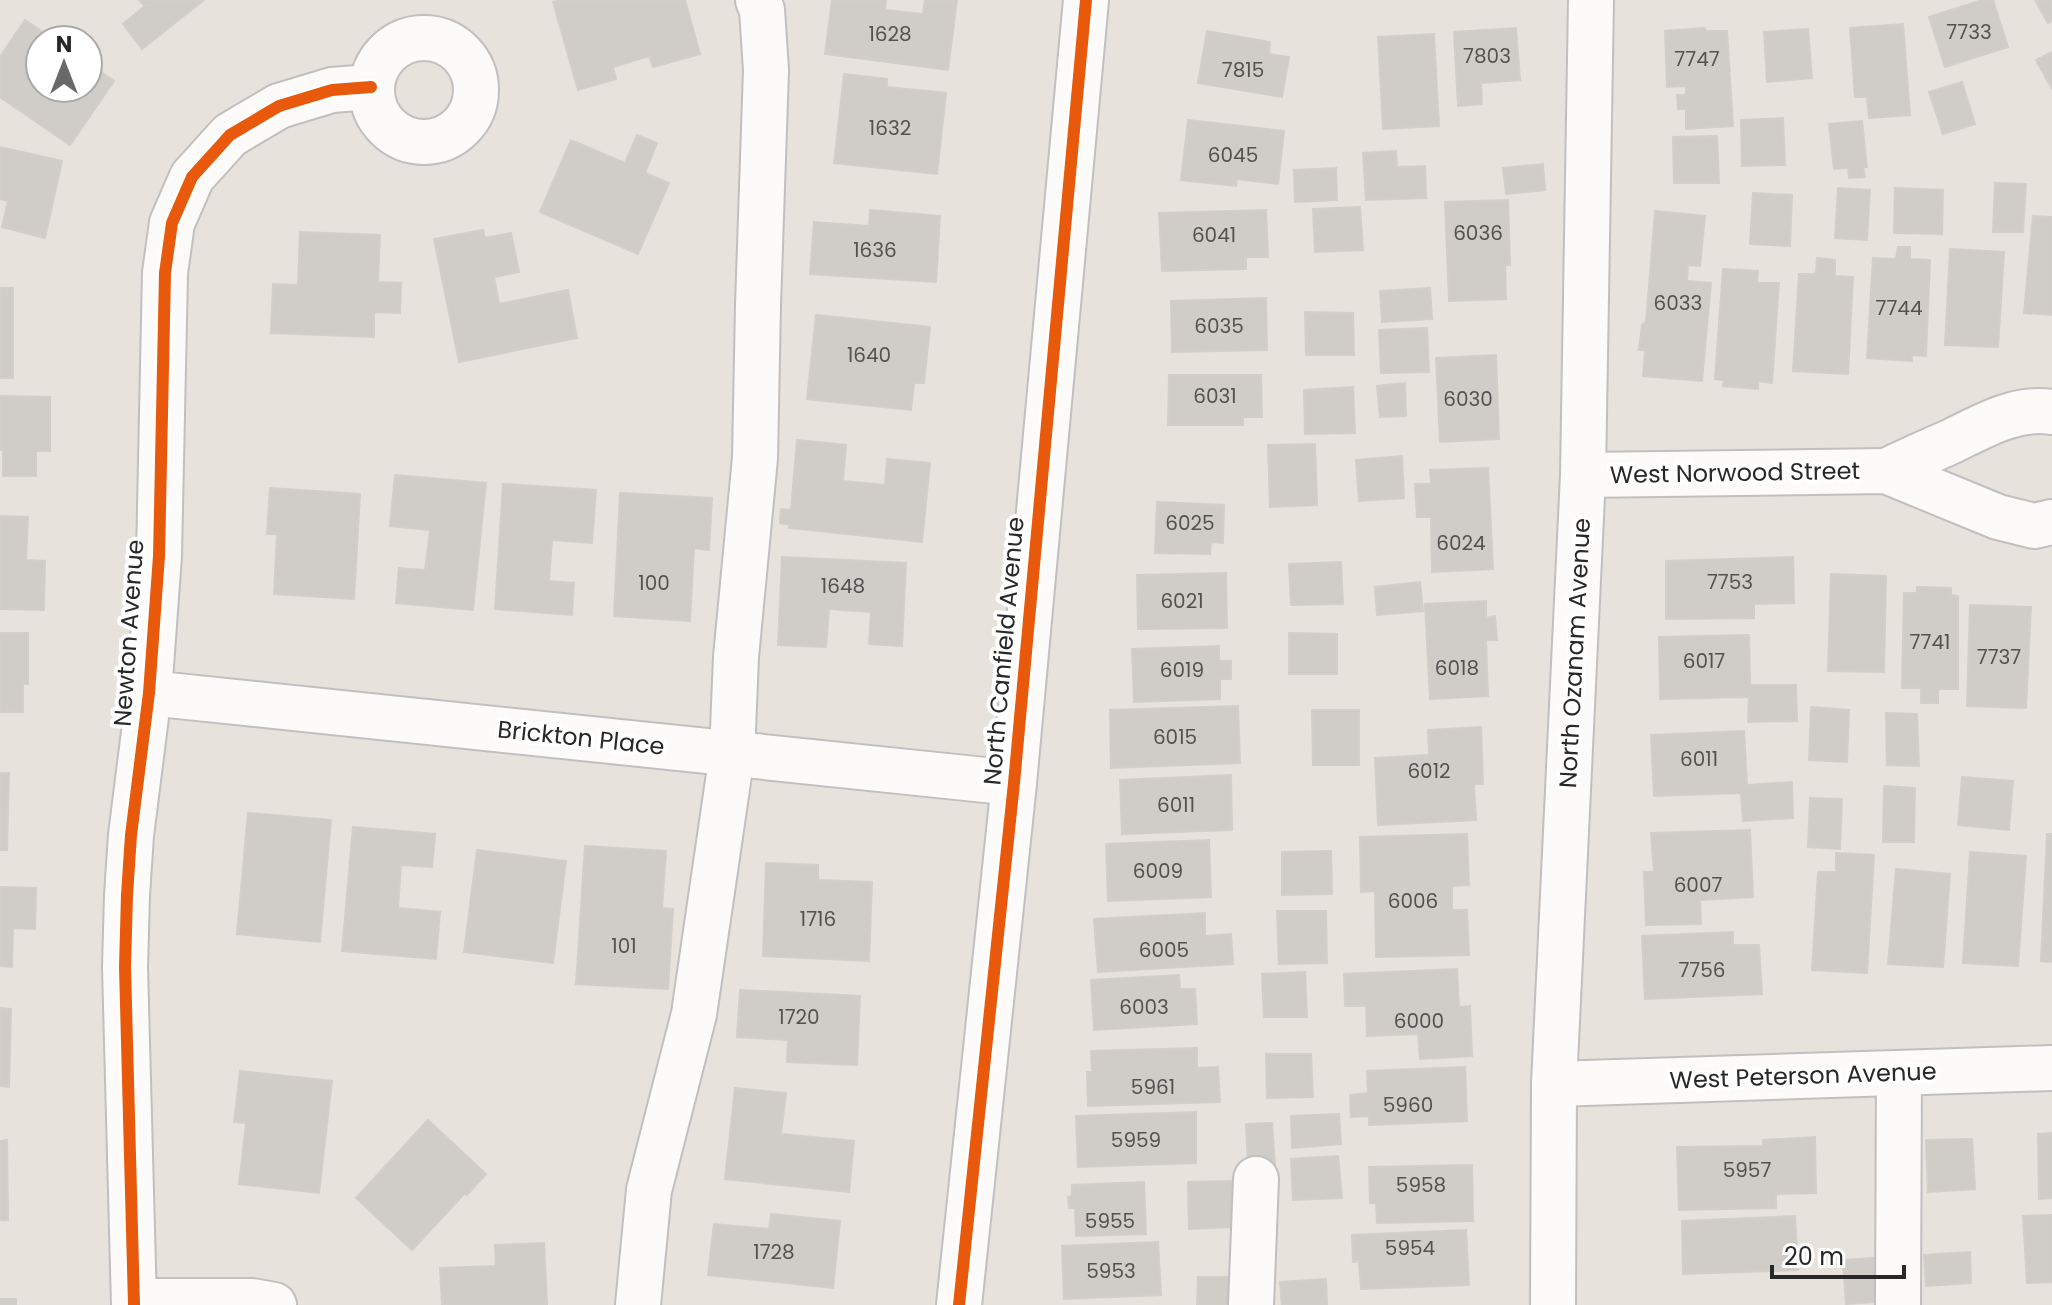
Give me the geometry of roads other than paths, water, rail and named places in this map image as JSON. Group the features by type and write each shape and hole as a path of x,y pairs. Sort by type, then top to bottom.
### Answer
{"street":[{"path":"638,1305 649,1190 694,1014 732,754 736,657 755,458 766,70 762,10 758,0"},
{"name":"North Canfield Avenue","path":"959,1305 1014,783 1086,0"},
{"name":"North Ozanam Avenue","path":"1553,1305 1554,1084 1583,475 1591,0"},
{"name":"Newton Avenue","path":"134,1303 125,967 131,835 149,693 159,556 165,273 172,223 192,177 230,135 279,106 332,90 371,87"},
{"name":"West Norwood Street","path":"1886,471 1991,422 2016,414 2041,410 2052,412"},
{"name":"West Norwood Street","path":"1583,475 1886,471 1998,517 2034,526 2052,522"},
{"name":"Brickton Place","path":"149,693 1014,783"},
{"name":"West Peterson Avenue","path":"1554,1084 2052,1068"},
{"path":"1898,1305 1899,1073"},
{"path":"1251,1305 1256,1179"},
{"path":"134,1303 252,1301 274,1305"}]}
